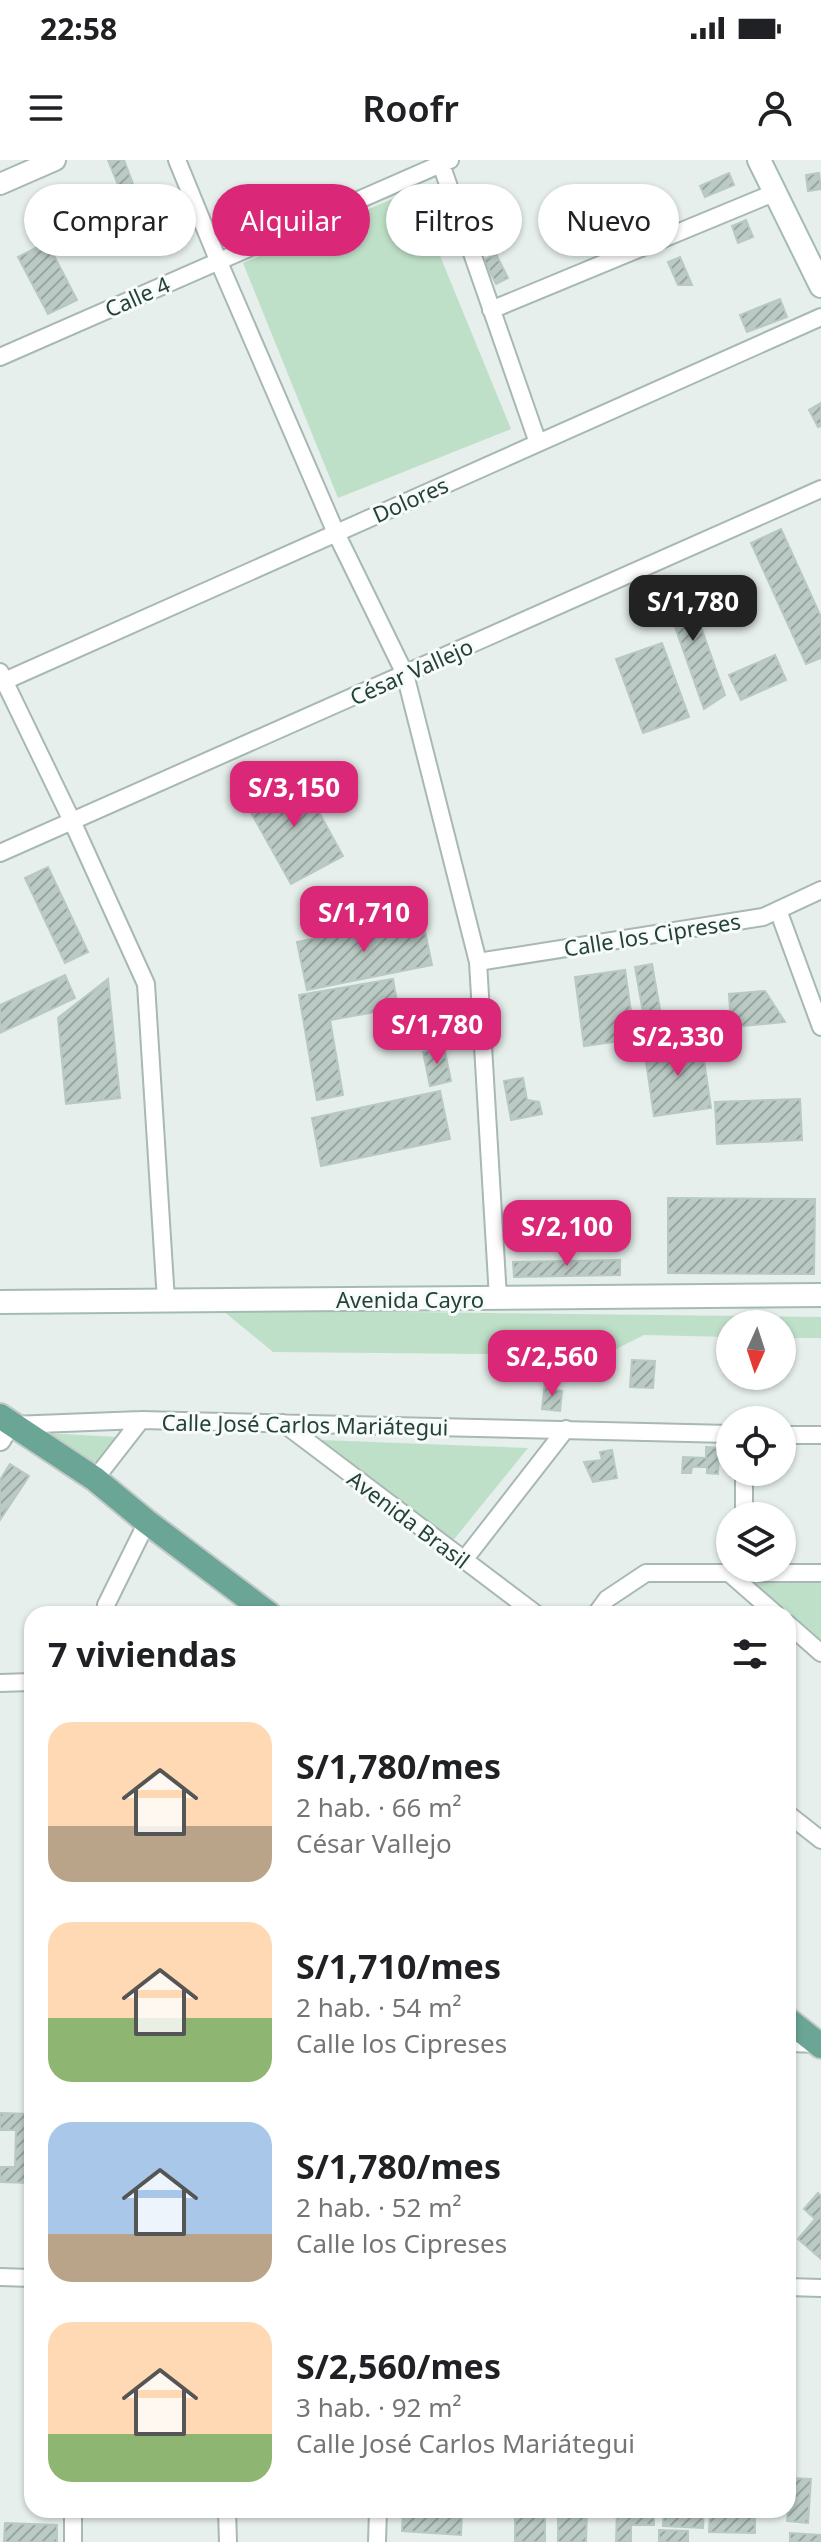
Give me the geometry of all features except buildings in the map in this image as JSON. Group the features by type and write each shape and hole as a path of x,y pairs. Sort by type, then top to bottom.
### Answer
{"main road":[{"path":"759,160 818,272"},
{"name":"Avenida Cayro","path":"0,1302 821,1295"},
{"path":"3,1427 95,1479 258,1606"},
{"path":"796,2026 820,2044"}],"street":[{"path":"0,184 55,160"},
{"path":"177,160 336,533 405,674 478,962 498,1298"},
{"path":"446,162 491,310 538,443"},
{"name":"Calle 4","path":"0,357 446,162"},
{"path":"491,310 776,192"},
{"name":"Dolores","path":"1,679 821,317"},
{"name":"César Vallejo","path":"0,853 821,489"},
{"path":"1,679 72,821 146,984 166,1301"},
{"name":"Calle los Cipreses","path":"478,962 763,917 821,890"},
{"path":"778,910 821,1027"},
{"path":"95,1479 141,1420"},
{"name":"Calle José Carlos Mariátegui","path":"3,1427 141,1420 716,1434"},
{"name":"Avenida Brasil","path":"283,1423 525,1606"},
{"path":"464,1560 566,1429"},
{"path":"796,1435 821,1435"},
{"path":"106,1606 147,1522"},
{"path":"602,1606 607,1599 646,1573 716,1571"},
{"path":"796,1572 821,1573"},
{"path":"748,1582 769,1606"},
{"path":"796,1631 821,1653"},
{"path":"0,1683 24,1682"},
{"path":"796,1820 821,1840"},
{"path":"796,2043 820,2044"},
{"path":"0,2277 24,2278"},
{"path":"796,2287 821,2288"},
{"path":"73,2518 73,2542"},
{"path":"227,2518 228,2542"},
{"path":"377,2542 378,2518"}],"green space":[{"path":"386,202 386,256 440,256 511,429 338,498 243,263 259,256 370,256 370,208"},
{"path":"222,1310 716,1316 716,1337 644,1335 604,1355 273,1352"},
{"path":"796,1317 821,1317 821,1338 796,1338"},
{"path":"45,1433 117,1437 99,1472"},
{"path":"321,1440 528,1448 451,1543"},
{"path":"821,1580 821,1640 796,1618 796,1606 782,1606 754,1582"}]}
